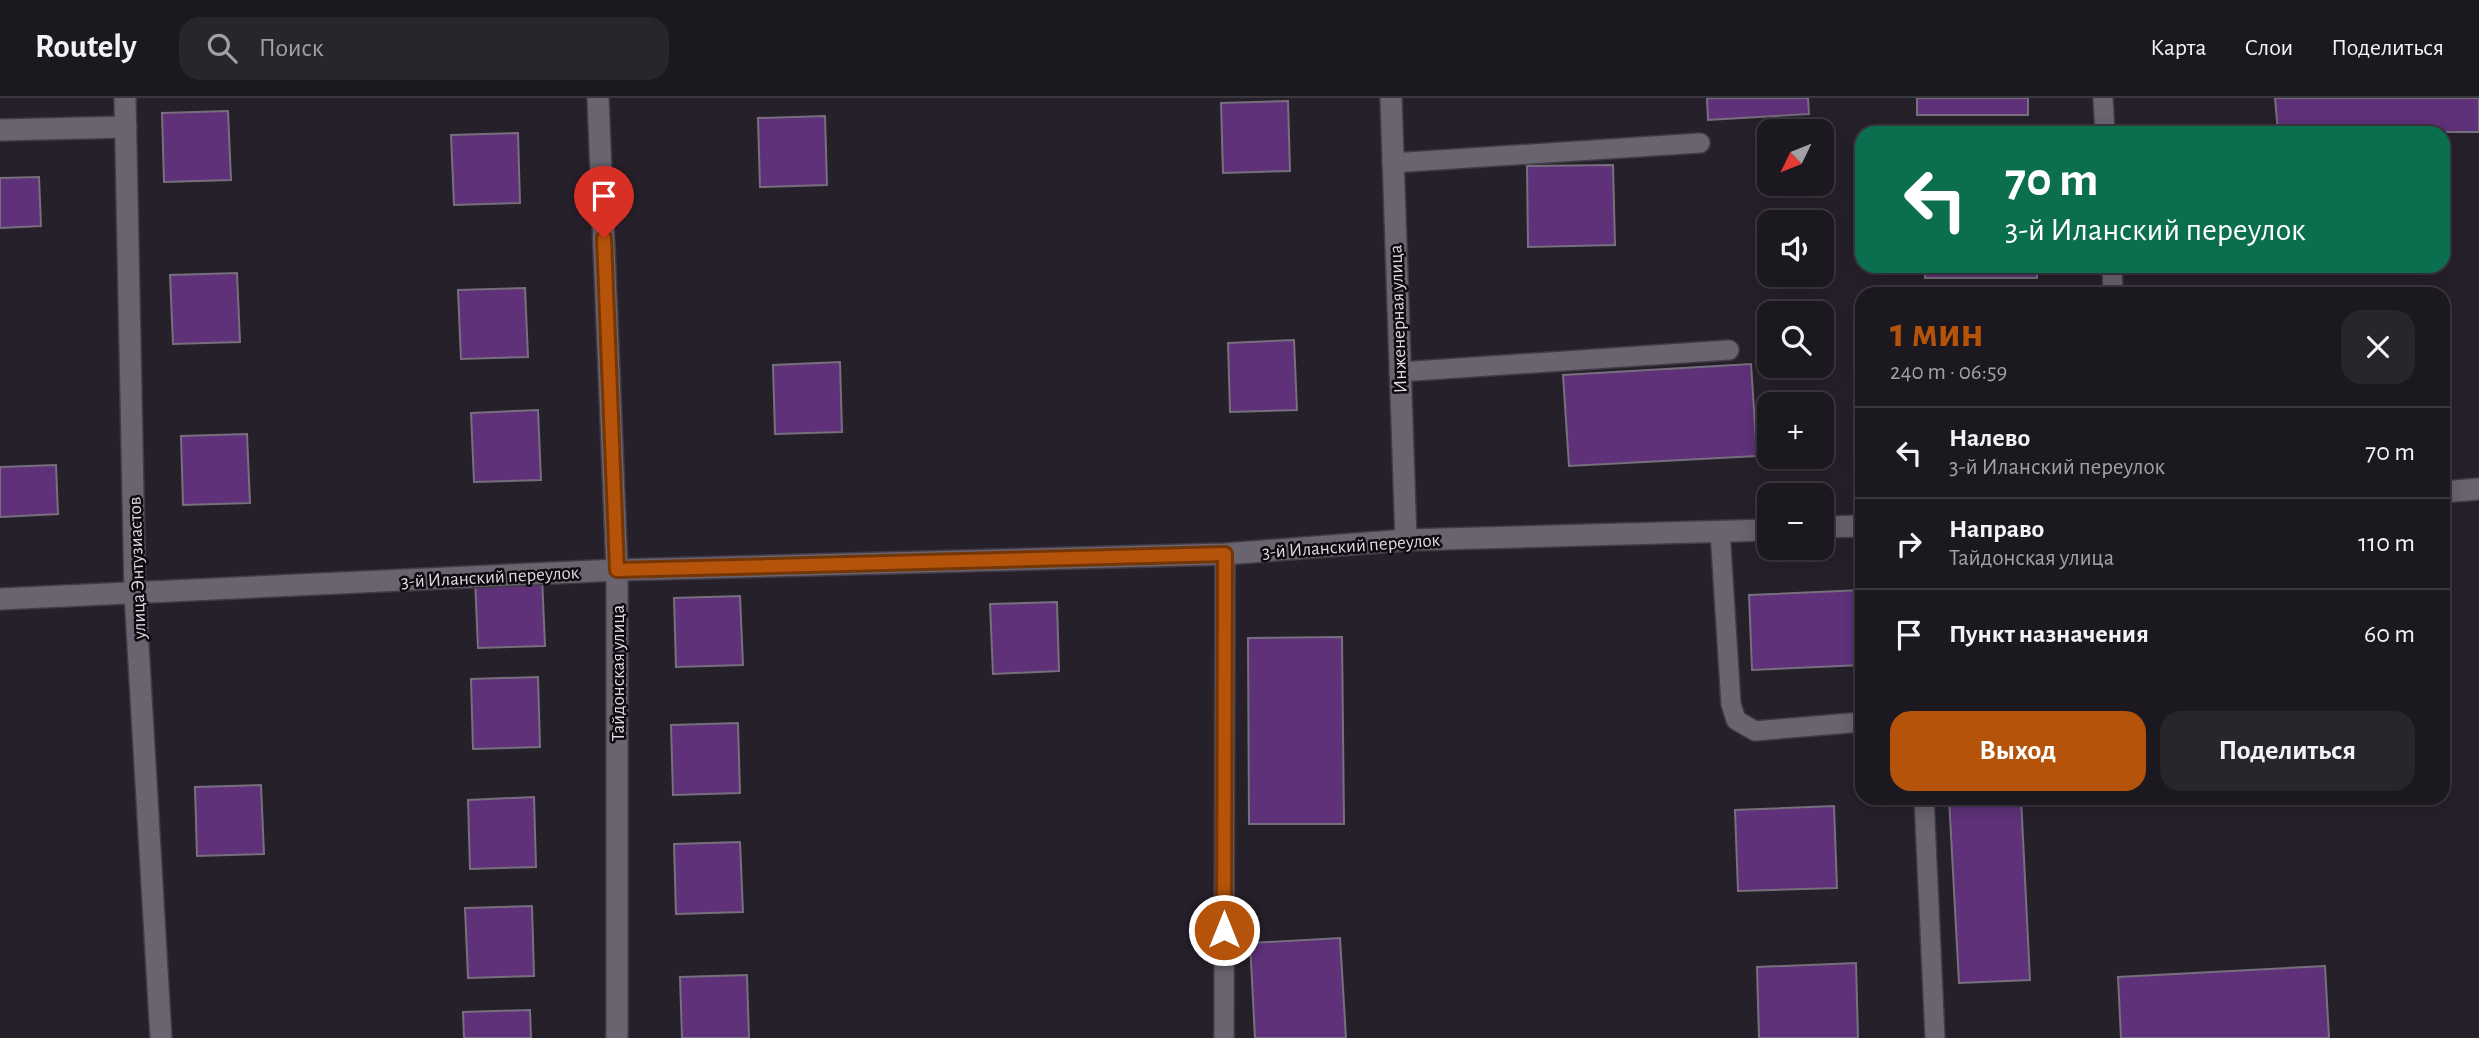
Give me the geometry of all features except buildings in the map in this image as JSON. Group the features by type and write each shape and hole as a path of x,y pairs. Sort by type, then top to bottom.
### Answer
{"street":[{"name":"улица Энтузиастов","path":"125,98 135,594 161,1038"},
{"name":"Тайдонская улица","path":"598,98 617,570 617,1038"},
{"name":"Инженерная улица","path":"1391,98 1406,540"},
{"path":"0,130 125,127"},
{"path":"2450,491 2479,489"},
{"path":"1834,527 1855,526"},
{"name":"3-й Иланский переулок","path":"0,599 617,570 1225,554 1406,540 1757,530"}],"lane":[{"path":"2103,98 2105,126"},
{"path":"1392,163 1700,143"},
{"path":"1399,372 1729,349"},
{"path":"1720,531 1731,704 1736,720 1755,731 1855,723"},
{"path":"1224,1038 1225,554"},
{"path":"1924,805 1935,1038"}],"route":[{"path":"604,238 617,570 1225,554 1224,930"}]}
